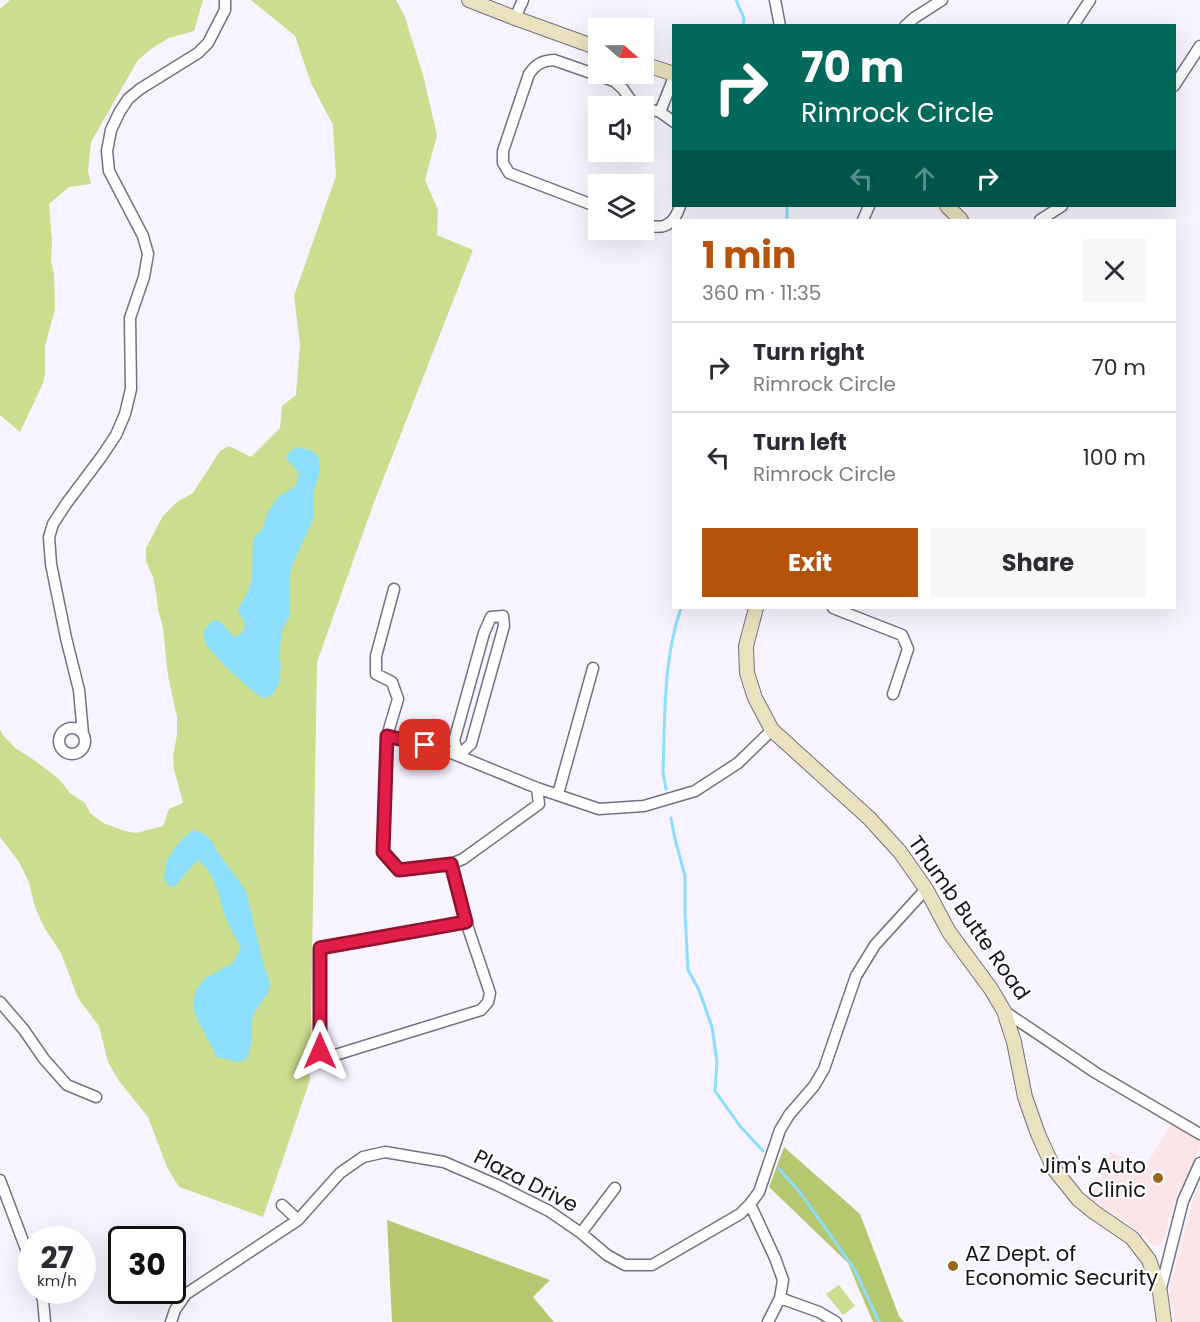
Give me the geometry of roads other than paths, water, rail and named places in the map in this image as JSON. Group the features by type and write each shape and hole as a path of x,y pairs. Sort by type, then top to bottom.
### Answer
{"street":[{"path":"83,734 79,690 51,564 50,537 53,524 116,435 125,414 131,389 130,318 144,277 148,254 143,236 109,171 107,151 109,140 119,112 128,99 198,53 208,43 225,10 225,0"},
{"path":"470,0 588,44"},
{"path":"515,18 523,0"},
{"path":"775,0 780,24"},
{"path":"907,24 942,0"},
{"path":"1073,24 1090,0"},
{"path":"1176,83 1199,51"},
{"path":"588,203 509,173 503,163 503,151 529,74 534,66 544,61 554,60 614,81 628,96"},
{"path":"654,68 672,75"},
{"path":"660,112 672,81"},
{"path":"654,110 672,121"},
{"path":"948,207 960,219"},
{"path":"1042,219 1060,207"},
{"path":"654,228 665,226 672,221"},
{"path":"394,589 376,656 376,674 392,682 398,699 387,736 383,852 399,870 451,864 464,859 539,804 537,788"},
{"name":"Thumb Butte Road","path":"756,609 746,646 747,673 755,698 772,729 868,818 900,852 926,889 949,932 992,989 1004,1011 1096,1073 1200,1134"},
{"path":"836,609 902,635 908,649 893,694"},
{"path":"503,616 504,626 471,744 459,755 454,741 484,633 491,617 503,616"},
{"path":"558,794 593,668"},
{"path":"387,736 459,755 537,788 599,809 644,806 695,791 738,763 772,729"},
{"path":"451,864 466,922 490,993 488,1002 481,1010 332,1056 320,1051 320,948 466,922"},
{"name":"Plaza Drive","path":"171,1322 175,1310 186,1294 298,1220 340,1173 363,1157 385,1152 444,1162 549,1211 581,1233 607,1255 625,1265 652,1265 740,1214 759,1192 780,1130 789,1115 814,1086 824,1069 856,976 875,945 926,889"},
{"path":"0,1002 67,1085 96,1097"},
{"path":"1004,1011 1014,1041 1025,1097 1054,1169 1078,1199 1132,1238 1149,1260 1160,1292 1164,1322"},
{"path":"1160,1292 1183,1201 1200,1163"},
{"path":"0,1180 18,1228"},
{"path":"581,1233 615,1188"},
{"path":"750,1204 783,1280 780,1298 768,1322"},
{"path":"282,1205 298,1220"},
{"path":"780,1298 819,1312 836,1322"},
{"path":"43,1304 45,1322"}],"water":[{"path":"298,447 313,451 319,458 320,471 313,493 313,519 291,568 290,615 282,630 279,683 273,694 264,699 241,681 215,655 205,642 203,632 211,622 216,620 235,637 243,632 245,624 238,610 249,589 252,577 253,539 263,528 268,512 279,496 296,486 299,473 286,458 290,451"},
{"path":"194,830 204,834 212,841 246,891 268,976 268,993 254,1014 251,1024 250,1049 246,1060 238,1062 217,1057 193,1007 195,992 204,979 233,963 241,947 227,921 213,880 204,865 198,860 174,887 169,886 164,879 166,864 171,855 182,840"}],"waterway":[{"path":"736,0 744,18 743,24"},
{"path":"787,207 787,219"},
{"path":"666,789 663,772 666,689 671,648 681,609"},
{"path":"671,818 685,876 688,970 699,990 712,1027 717,1062 715,1091 740,1126 763,1151"},
{"path":"779,1169 799,1191 855,1270 879,1322"}],"place":[{"name":"Jim's Auto Clinic","path":"1158,1178"},
{"name":"AZ Dept. of Economic Security","path":"953,1266"}]}
